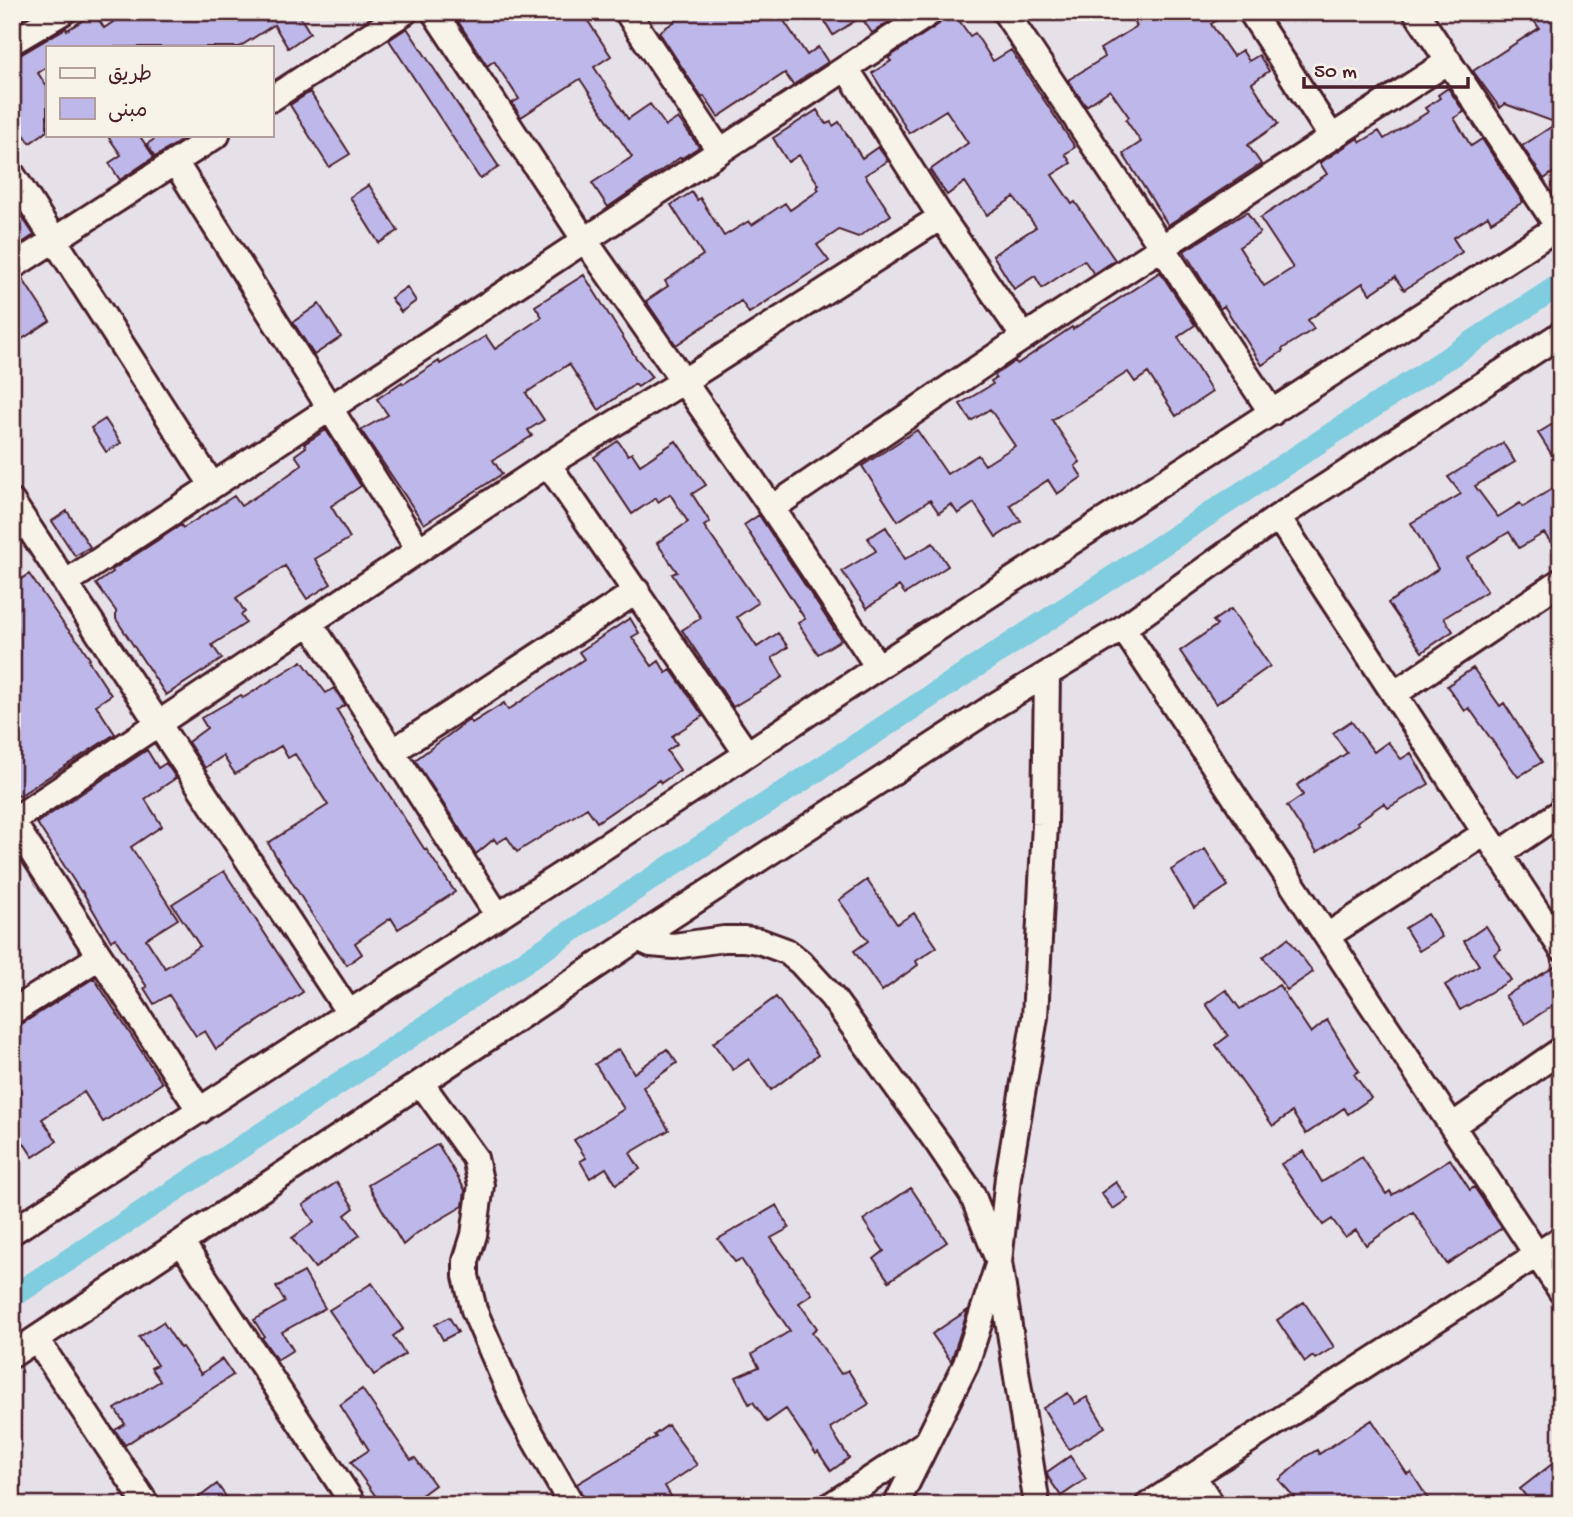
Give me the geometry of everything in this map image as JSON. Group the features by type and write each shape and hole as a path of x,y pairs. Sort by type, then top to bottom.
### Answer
{"street":[{"path":"12,42 62,12"},
{"path":"273,98 405,12"},
{"path":"433,12 584,239 772,508 878,667"},
{"path":"65,583 931,12"},
{"path":"1005,12 1272,413"},
{"path":"1251,12 1331,136"},
{"path":"12,1232 1559,226 1416,12"},
{"path":"630,13 719,150"},
{"path":"772,508 1024,337 1449,61"},
{"path":"846,68 941,217 1024,337"},
{"path":"12,267 215,136"},
{"path":"175,162 419,550"},
{"path":"12,174 212,485"},
{"path":"200,1111 12,821 548,464 941,217"},
{"path":"12,1355 638,938 994,706 1123,628 1278,517 1561,334"},
{"path":"548,464 747,754"},
{"path":"12,502 349,1013"},
{"path":"1278,517 1561,948"},
{"path":"1394,694 1561,581"},
{"path":"392,752 637,592"},
{"path":"310,623 498,916"},
{"path":"1123,628 1561,1291"},
{"path":"896,1505 966,1364 999,1262 1008,1177 1035,1017 1045,824 1047,674"},
{"path":"1499,854 1561,812"},
{"path":"1327,936 1485,832"},
{"path":"638,938 651,944 674,946 724,939 752,940 786,951 800,962 832,997 972,1194 999,1262 1037,1505"},
{"path":"12,1012 99,957"},
{"path":"1452,1126 1561,1050"},
{"path":"421,1083 475,1158 481,1185 474,1235 466,1261 466,1276 474,1310 518,1411 572,1505"},
{"path":"1148,1505 1561,1239"},
{"path":"182,1243 354,1505"},
{"path":"36,1339 147,1505"},
{"path":"831,1505 928,1442"},
{"path":"1193,1476 1212,1505"}],"building":[{"path":"128,12 297,12 310,33 288,48 274,25 241,46 46,46 46,68 38,73 46,85 46,132 30,143 23,133 12,140 12,57 95,13 104,28"},
{"path":"452,12 582,12 611,56 594,67 628,119 650,104 666,126 678,118 699,147 608,207 592,183 632,157 580,79 521,117 512,103 519,99 494,61 487,66"},
{"path":"689,12 778,12 807,55 818,47 828,62 793,85 785,73 718,117 704,96 702,98 659,32"},
{"path":"819,12 904,12 872,33 861,17 833,35"},
{"path":"946,12 953,12 970,36 975,33 993,61 1011,50 1075,147 1065,154 1071,163 1052,175 1072,204 1075,202 1115,260 1094,274 1084,260 1042,288 1035,276 1014,289 993,255 1036,227 1014,197 987,215 965,182 947,195 930,170 968,143 946,110 909,133 872,73 891,61 888,58 939,24"},
{"path":"1127,12 1229,12 1211,24 1233,56 1242,50 1249,61 1259,55 1269,71 1252,83 1278,124 1248,145 1261,164 1168,225 1123,154 1141,142 1126,120 1129,117 1110,90 1086,106 1068,80 1105,57 1100,49 1137,26"},
{"path":"1528,12 1561,12 1561,167 1544,179 1522,146 1557,123 1505,104 1500,108 1473,71 1539,28"},
{"path":"407,28 499,167 480,179 389,40"},
{"path":"1448,88 1464,112 1454,118 1471,146 1482,139 1523,202 1491,222 1488,216 1453,238 1462,252 1404,290 1395,277 1370,294 1363,283 1308,320 1314,329 1262,365 1224,306 1220,309 1184,251 1247,212 1260,233 1239,247 1264,286 1293,268 1260,218 1327,174 1320,163 1358,138 1361,142 1379,131 1384,139 1428,112 1425,108 1440,98 1438,95"},
{"path":"310,92 350,154 329,167 290,105"},
{"path":"817,110 826,124 831,122 833,126 839,122 862,158 878,147 888,161 865,175 891,215 858,237 839,230 817,245 829,261 749,313 741,301 676,345 646,301 668,286 665,281 703,255 671,205 692,192 697,200 700,198 724,236 749,221 752,225 785,203 790,210 819,190 819,185 799,155 788,162 773,138"},
{"path":"108,136 140,136 154,157 120,180 109,163 121,155"},
{"path":"159,136 188,136 155,157 147,144"},
{"path":"369,185 398,231 379,243 350,197"},
{"path":"12,202 34,235 19,245 12,234"},
{"path":"1160,272 1195,325 1178,337 1212,392 1176,416 1148,373 1135,382 1128,372 1052,420 1080,462 1075,466 1082,477 1057,494 1048,480 1010,505 1021,521 996,537 974,503 958,514 951,504 939,513 930,500 898,521 862,466 917,430 947,474 978,455 985,465 1015,446 990,409 971,421 960,404 993,384 991,381 996,378 995,375 1015,361 1017,364"},
{"path":"584,275 636,358 652,377 638,387 635,384 599,410 569,364 526,393 544,420 528,430 532,436 493,460 502,474 424,524 361,430 388,415 377,399 402,382 403,384 439,361 440,364 486,336 495,349 542,317 535,306"},
{"path":"22,278 50,321 22,339 12,323 12,282"},
{"path":"407,287 416,301 401,312 391,298"},
{"path":"319,304 341,337 314,355 293,322"},
{"path":"105,419 121,443 106,452 91,428"},
{"path":"1561,419 1561,469 1538,433"},
{"path":"326,430 361,486 331,506 350,538 315,559 331,584 307,599 285,566 236,598 245,612 241,615 246,623 212,645 222,659 166,695 116,619 116,611 96,584 113,572 112,570 181,525 183,528 234,496 241,506 277,483 302,465 295,455 306,447 304,444"},
{"path":"618,441 628,455 632,453 640,465 676,441 706,485 692,494 710,522 704,526 758,603 737,617 757,647 778,633 788,647 772,658 783,677 733,707 682,630 701,618 672,574 677,572 657,543 688,522 670,494 658,502 656,498 632,514 594,457"},
{"path":"1503,443 1515,462 1475,486 1498,517 1520,503 1523,507 1561,483 1561,557 1544,533 1519,548 1509,532 1467,558 1487,591 1444,618 1453,631 1422,652 1388,603 1438,569 1411,523 1461,494 1448,477"},
{"path":"67,511 90,547 75,556 52,521"},
{"path":"759,515 841,640 818,654 798,623 805,619 744,525"},
{"path":"886,527 905,559 933,543 948,566 905,594 899,586 867,608 842,571 876,551 868,538"},
{"path":"29,574 80,643 111,695 96,705 115,734 19,796 12,785 12,585"},
{"path":"1231,609 1270,666 1216,704 1180,651 1217,625 1213,621"},
{"path":"630,618 639,633 632,637 652,666 659,661 666,673 671,670 703,716 672,736 677,744 667,751 680,770 661,783 659,780 597,822 587,808 517,852 507,837 497,843 494,839 476,854 415,760 469,720 472,723 504,703 508,710 584,659 579,652"},
{"path":"302,661 326,693 334,688 345,705 337,710 353,739 455,892 398,929 391,918 355,943 362,954 347,965 268,843 328,805 295,754 288,758 281,746 235,774 223,756 205,768 188,742 207,728 201,718 241,695 243,698"},
{"path":"1473,668 1500,706 1504,703 1542,762 1518,777 1469,708 1465,711 1447,686"},
{"path":"1351,721 1374,752 1388,742 1401,759 1411,753 1429,784 1388,808 1384,803 1357,822 1359,824 1317,852 1287,806 1303,795 1297,785 1347,753 1333,733"},
{"path":"147,750 158,768 166,763 176,778 145,799 162,826 131,847 178,919 146,939 165,968 200,946 172,904 224,871 303,992 216,1049 205,1031 196,1036 169,995 154,1004 144,988 147,987 115,938 111,941 37,823"},
{"path":"1205,849 1228,886 1194,908 1171,870"},
{"path":"867,880 897,924 914,913 937,947 916,961 918,965 882,991 854,951 868,941 839,900"},
{"path":"1428,914 1442,937 1419,951 1405,928"},
{"path":"1486,926 1501,949 1494,954 1511,980 1460,1010 1445,985 1479,965 1464,941"},
{"path":"1288,938 1313,972 1287,990 1263,957"},
{"path":"1561,963 1561,1000 1525,1024 1505,996"},
{"path":"94,978 162,1083 103,1122 84,1092 42,1119 57,1141 33,1157 12,1125 12,1027 20,1025"},
{"path":"1279,985 1311,1033 1327,1020 1359,1071 1354,1074 1371,1098 1348,1114 1344,1108 1306,1134 1292,1112 1273,1126 1216,1045 1228,1036 1206,1004 1226,990 1240,1009"},
{"path":"776,997 818,1055 771,1090 749,1059 733,1070 713,1043"},
{"path":"619,1049 634,1073 667,1049 677,1063 643,1087 669,1130 630,1153 640,1169 616,1184 606,1168 590,1178 580,1161 586,1158 574,1140 624,1109 595,1064"},
{"path":"438,1144 465,1190 463,1206 417,1233 403,1245 368,1185"},
{"path":"1304,1151 1322,1182 1362,1157 1386,1194 1390,1191 1392,1195 1450,1159 1470,1190 1474,1187 1502,1228 1447,1264 1413,1212 1366,1245 1356,1230 1345,1237 1332,1219 1323,1225 1281,1164"},
{"path":"337,1182 354,1208 345,1215 360,1235 315,1268 292,1238 314,1222 303,1205"},
{"path":"1116,1182 1128,1199 1113,1209 1101,1193"},
{"path":"911,1188 947,1242 889,1281 874,1259 884,1251 863,1220"},
{"path":"777,1205 789,1228 771,1238 812,1294 799,1303 817,1328 812,1332 841,1374 848,1370 869,1404 830,1428 849,1458 831,1471 818,1452 816,1454 786,1409 767,1422 753,1402 749,1404 736,1377 759,1367 752,1354 790,1331 741,1259 735,1262 718,1239"},
{"path":"304,1272 325,1308 282,1332 293,1350 277,1360 254,1320 285,1302 276,1287"},
{"path":"372,1283 403,1329 393,1336 405,1354 374,1375 329,1310"},
{"path":"1304,1302 1334,1347 1305,1362 1277,1320"},
{"path":"968,1310 951,1361 932,1334"},
{"path":"449,1317 458,1332 443,1340 435,1325"},
{"path":"163,1322 201,1374 222,1359 233,1375 125,1445 115,1430 125,1424 115,1409 160,1381 151,1368 157,1365 139,1337"},
{"path":"362,1389 411,1460 415,1458 435,1485 408,1505 382,1505 351,1462 369,1450 340,1405"},
{"path":"1068,1393 1075,1404 1087,1397 1105,1427 1069,1449 1043,1408"},
{"path":"1372,1420 1407,1474 1411,1472 1432,1505 1301,1505 1279,1480 1305,1457 1317,1450 1319,1454"},
{"path":"668,1425 697,1465 665,1486 676,1505 587,1505 577,1484 656,1437 654,1435"},
{"path":"1070,1456 1086,1479 1061,1496 1047,1472"},
{"path":"1561,1457 1561,1505 1533,1505 1520,1489"},
{"path":"217,1484 232,1505 189,1505"}],"waterway":[{"path":"12,1297 1561,284"}]}
